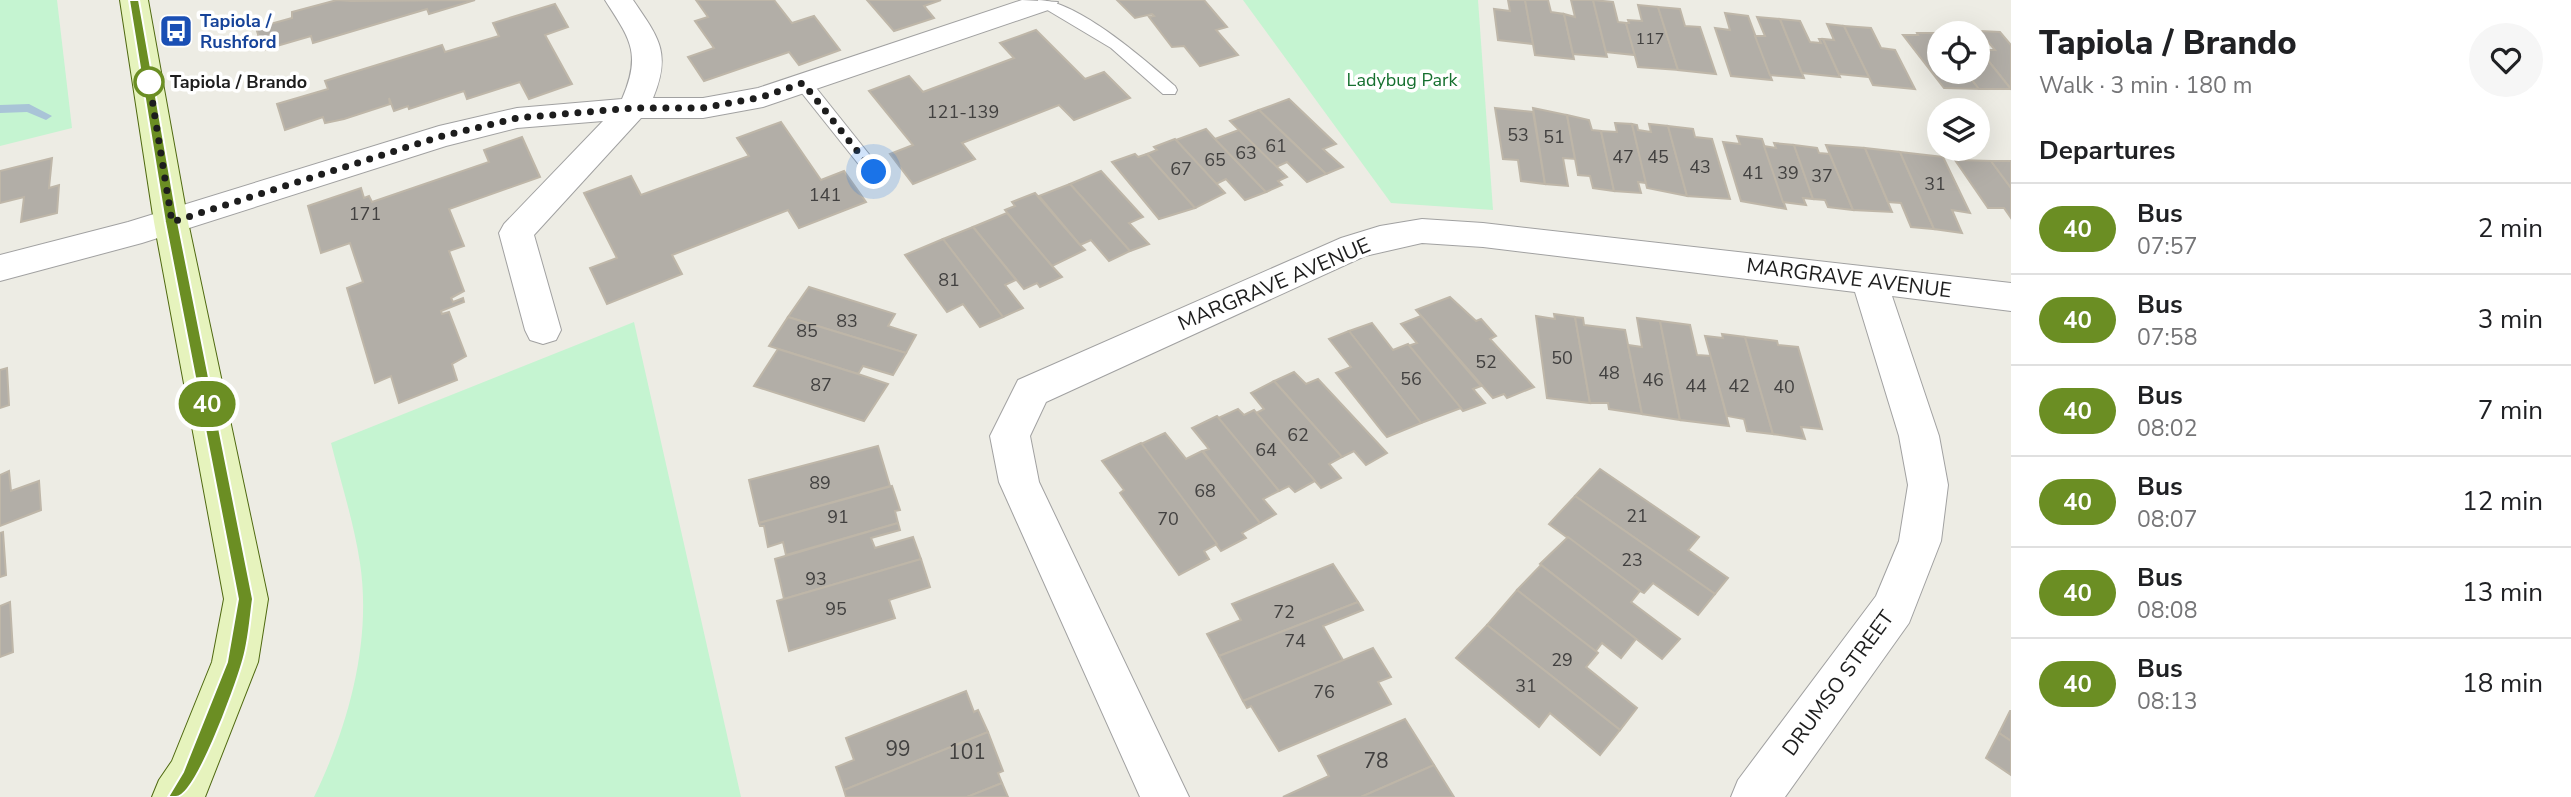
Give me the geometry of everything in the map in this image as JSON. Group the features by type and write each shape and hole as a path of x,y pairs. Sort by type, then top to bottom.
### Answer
{"street":[{"path":"134,0 172,222 246,599 235,662 190,778 176,797"},
{"path":"543,330 516,233 633,108 645,80 646,41 619,0"},
{"path":"0,268 172,222 439,137 517,118 633,108 703,108 762,97 1043,1"},
{"name":"MARGRAVE AVENUE","path":"1165,797 1019,482 1010,436 1032,391 1353,247 1422,231 1483,235 2011,297"},
{"name":"DRUMSO STREET","path":"1755,797 1893,609 1920,541 1928,485 1919,436 1869,280"}],"lane":[{"path":"1043,1 1117,44 1169,90"},
{"path":"803,83 874,172"}],"green space":[{"path":"0,0 57,0 72,128 0,146"},
{"name":"Ladybug Park","path":"1243,0 1478,0 1493,210 1391,203"},
{"path":"634,322 741,797 314,797 347,713 360,653 363,623 360,563 331,443"}],"building":[{"path":"337,0 475,0 429,14 427,9 313,43 311,36 263,50 256,28 292,18 292,12"},
{"path":"696,0 774,0 792,23 814,16 840,50 799,65 789,52 704,81 688,57 714,48 695,21 708,17"},
{"path":"867,0 941,0 924,6 934,18 894,31"},
{"path":"1117,0 1204,0 1227,27 1216,30 1238,55 1200,66 1184,46 1172,47 1149,17 1154,16 1152,14 1135,18"},
{"path":"1508,0 1525,0 1533,44 1498,40 1494,9 1510,11"},
{"path":"1525,0 1548,0 1551,12 1564,14 1574,59 1535,55"},
{"path":"1571,0 1593,0 1607,57 1573,54 1564,14 1575,17"},
{"path":"1593,0 1613,2 1618,22 1626,23 1635,55 1606,52"},
{"path":"555,4 568,27 545,35 572,84 529,99 520,82 467,99 464,91 409,109 408,106 394,111 389,98 390,104 344,119 325,123 323,117 285,130 277,104 328,89 325,81 442,45 445,52 499,36 493,23"},
{"path":"1638,5 1658,7 1678,70 1638,67 1626,23 1629,23 1628,20 1642,21"},
{"path":"1658,7 1680,9 1685,26 1700,27 1716,74 1678,70"},
{"path":"1725,13 1748,16 1772,80 1731,76 1715,28 1730,30"},
{"path":"1757,17 1780,19 1804,78 1770,75 1755,36 1765,36"},
{"path":"1780,19 1800,21 1810,42 1821,43 1819,39 1823,39 1840,77 1802,73"},
{"path":"1827,24 1844,26 1869,77 1839,74 1823,39 1834,40"},
{"path":"1844,26 1871,28 1881,48 1895,50 1915,89 1873,85"},
{"path":"1036,30 1085,79 1104,72 1130,98 1074,120 1059,105 962,143 975,159 913,184 890,154 913,145 869,91 909,76 923,92 1014,58 1000,43"},
{"path":"1990,32 2000,32 2011,45 2011,89 1990,63 1990,50 1995,50 1990,44"},
{"path":"1917,33 1927,33 1927,66 1903,35 1918,35"},
{"path":"1990,63 2011,89 1979,89 1975,84 1990,84"},
{"path":"1941,84 1975,84 1979,89 1944,88"},
{"path":"1289,99 1336,144 1323,149 1343,167 1326,174 1259,110"},
{"path":"1495,108 1533,112 1545,184 1521,181 1518,160 1503,159"},
{"path":"1533,108 1567,115 1575,159 1563,158 1568,186 1545,184"},
{"path":"1259,110 1326,174 1307,182 1287,162 1276,167 1230,121"},
{"path":"1567,115 1589,120 1592,130 1601,131 1614,191 1593,188 1590,176 1578,175"},
{"path":"781,122 821,180 844,171 866,202 799,228 788,210 672,255 682,274 607,304 590,268 617,258 584,193 631,176 641,195 749,156 737,138"},
{"path":"1615,123 1632,124 1646,183 1638,182 1641,193 1614,191 1601,131 1617,132"},
{"path":"1632,124 1637,125 1638,130 1651,132 1649,124 1668,126 1687,196 1647,188"},
{"path":"1668,126 1693,129 1695,137 1712,139 1730,199 1687,196"},
{"path":"1206,129 1266,192 1245,200 1226,179 1216,184 1176,140"},
{"path":"1239,130 1287,177 1278,181 1282,185 1266,192 1215,139"},
{"path":"1737,136 1762,139 1786,209 1741,201 1723,142 1740,144"},
{"path":"522,137 540,177 449,209 464,246 449,251 464,291 451,298 453,302 463,298 464,302 441,311 442,314 449,312 466,356 452,364 457,380 399,403 391,376 375,383 347,288 363,282 350,243 321,253 308,206 361,188 364,198 369,196 372,202 489,162 484,150"},
{"path":"1175,139 1225,193 1195,208 1147,154 1157,150 1154,147"},
{"path":"1774,143 1794,145 1813,199 1803,198 1806,205 1783,202 1764,146 1776,148"},
{"path":"1794,145 1817,148 1819,153 1830,154 1853,210 1828,207 1825,200 1813,199"},
{"path":"1826,145 1865,148 1892,212 1853,210"},
{"path":"1865,148 1900,152 1934,229 1911,227 1901,203 1888,202"},
{"path":"1900,152 1927,155 1927,161 1945,161 1970,213 1952,210 1962,233 1934,229"},
{"path":"1135,154 1138,157 1147,154 1195,208 1159,219 1112,162"},
{"path":"52,158 49,188 59,185 57,213 21,222 24,197 0,203 0,171"},
{"path":"1956,161 1991,161 2011,188 2011,218 2004,208 1988,208"},
{"path":"1991,161 2011,161 2011,188"},
{"path":"1101,171 1143,217 1129,223 1149,244 1130,251 1070,184"},
{"path":"1070,184 1130,251 1109,261 1091,240 1080,245 1039,196"},
{"path":"1035,193 1085,250 1052,266 1005,210 1015,206 1012,202"},
{"path":"1007,213 1062,277 1040,287 1037,283 1024,289 973,227"},
{"path":"973,227 1016,280 1005,285 1023,308 1003,317 943,239"},
{"path":"943,239 1003,317 980,327 963,304 947,312 905,255"},
{"path":"809,287 895,314 888,326 916,335 906,353 788,317"},
{"path":"1450,297 1476,321 1481,319 1496,336 1490,339 1534,387 1507,398 1504,394 1493,398 1416,310"},
{"path":"1554,314 1575,317 1590,403 1547,398 1536,316 1555,319"},
{"path":"1421,316 1481,386 1473,389 1485,403 1463,411 1408,346 1417,343 1401,324"},
{"path":"788,317 906,353 893,375 863,366 858,374 769,346"},
{"path":"1575,317 1583,318 1584,325 1625,330 1642,414 1609,409 1608,403 1590,403"},
{"path":"1637,318 1660,321 1680,420 1642,414 1628,345 1642,347"},
{"path":"1660,321 1690,325 1697,355 1711,356 1729,426 1680,420"},
{"path":"1372,323 1393,350 1408,344 1461,408 1421,423 1349,331"},
{"path":"1349,331 1421,423 1387,437 1336,373 1351,367 1329,339"},
{"path":"1722,334 1745,337 1773,434 1747,431 1744,419 1727,416 1705,336 1723,338"},
{"path":"1745,337 1798,347 1822,429 1801,427 1805,439 1773,434"},
{"path":"778,349 888,384 864,421 754,386"},
{"path":"7,368 9,405 0,408 0,370"},
{"path":"1294,372 1306,384 1318,379 1387,453 1366,465 1354,451 1342,457 1274,381"},
{"path":"1274,381 1342,457 1329,464 1341,478 1321,488 1256,413 1264,409 1251,393"},
{"path":"1238,409 1244,415 1254,410 1315,481 1295,492 1289,486 1279,491 1218,418"},
{"path":"1217,416 1279,491 1263,499 1276,514 1260,523 1203,451 1209,449 1192,428"},
{"path":"1165,433 1186,459 1202,451 1260,523 1242,533 1246,538 1221,551 1141,444"},
{"path":"1141,443 1217,544 1204,551 1209,559 1179,575 1120,493 1124,490 1102,461"},
{"path":"878,446 890,486 759,523 749,480"},
{"path":"1600,469 1699,537 1688,550 1728,578 1715,594 1575,496"},
{"path":"9,471 11,491 39,481 41,510 0,526 0,475"},
{"path":"892,486 900,510 895,511 898,523 786,555 783,542 768,547 764,526 759,523"},
{"path":"1575,496 1715,594 1698,615 1653,583 1644,593 1640,591 1549,524"},
{"path":"898,523 900,530 871,538 875,548 913,537 921,559 784,599 775,559"},
{"path":"3,532 6,575 0,577 0,533"},
{"path":"1568,537 1640,591 1631,602 1680,639 1662,659 1540,564"},
{"path":"921,559 930,587 889,600 895,618 789,651 777,601"},
{"path":"1333,564 1358,602 1219,656 1207,634 1241,620 1232,604"},
{"path":"1541,565 1636,639 1621,658 1602,643 1595,652 1517,590"},
{"path":"1517,590 1598,653 1586,667 1637,708 1620,730 1487,625"},
{"path":"10,602 13,652 0,657 0,606"},
{"path":"1358,602 1363,610 1323,626 1343,660 1243,701 1219,656"},
{"path":"1487,625 1620,730 1600,755 1550,713 1539,727 1456,658"},
{"path":"1373,648 1391,677 1378,682 1391,704 1279,751 1251,706 1247,708 1243,701"},
{"path":"966,691 974,712 978,710 988,732 844,790 836,767 854,760 846,738"},
{"path":"2011,711 2011,741 1999,733"},
{"path":"1405,719 1434,765 1361,797 1283,797 1329,776 1318,756"},
{"path":"988,732 1003,771 998,773 1002,783 967,797 846,797 844,790"},
{"path":"1999,733 2011,741 2011,775 1986,758"},
{"path":"1434,765 1454,797 1361,797"},
{"path":"1002,783 1008,797 967,797"}],"waterway":[{"path":"0,109 29,108 46,116"}],"bus line":[{"name":"40","path":"134,0 172,222 246,599 235,662 190,778 176,797"}],"place":[{"name":"Tapiola / Rushford","path":"176,31"},
{"name":"Tapiola / Brando","path":"149,82"}],"route":[{"path":"149,82 148,74 172,222 439,137 517,118 633,108 703,108 762,97 803,83 874,172"}]}
